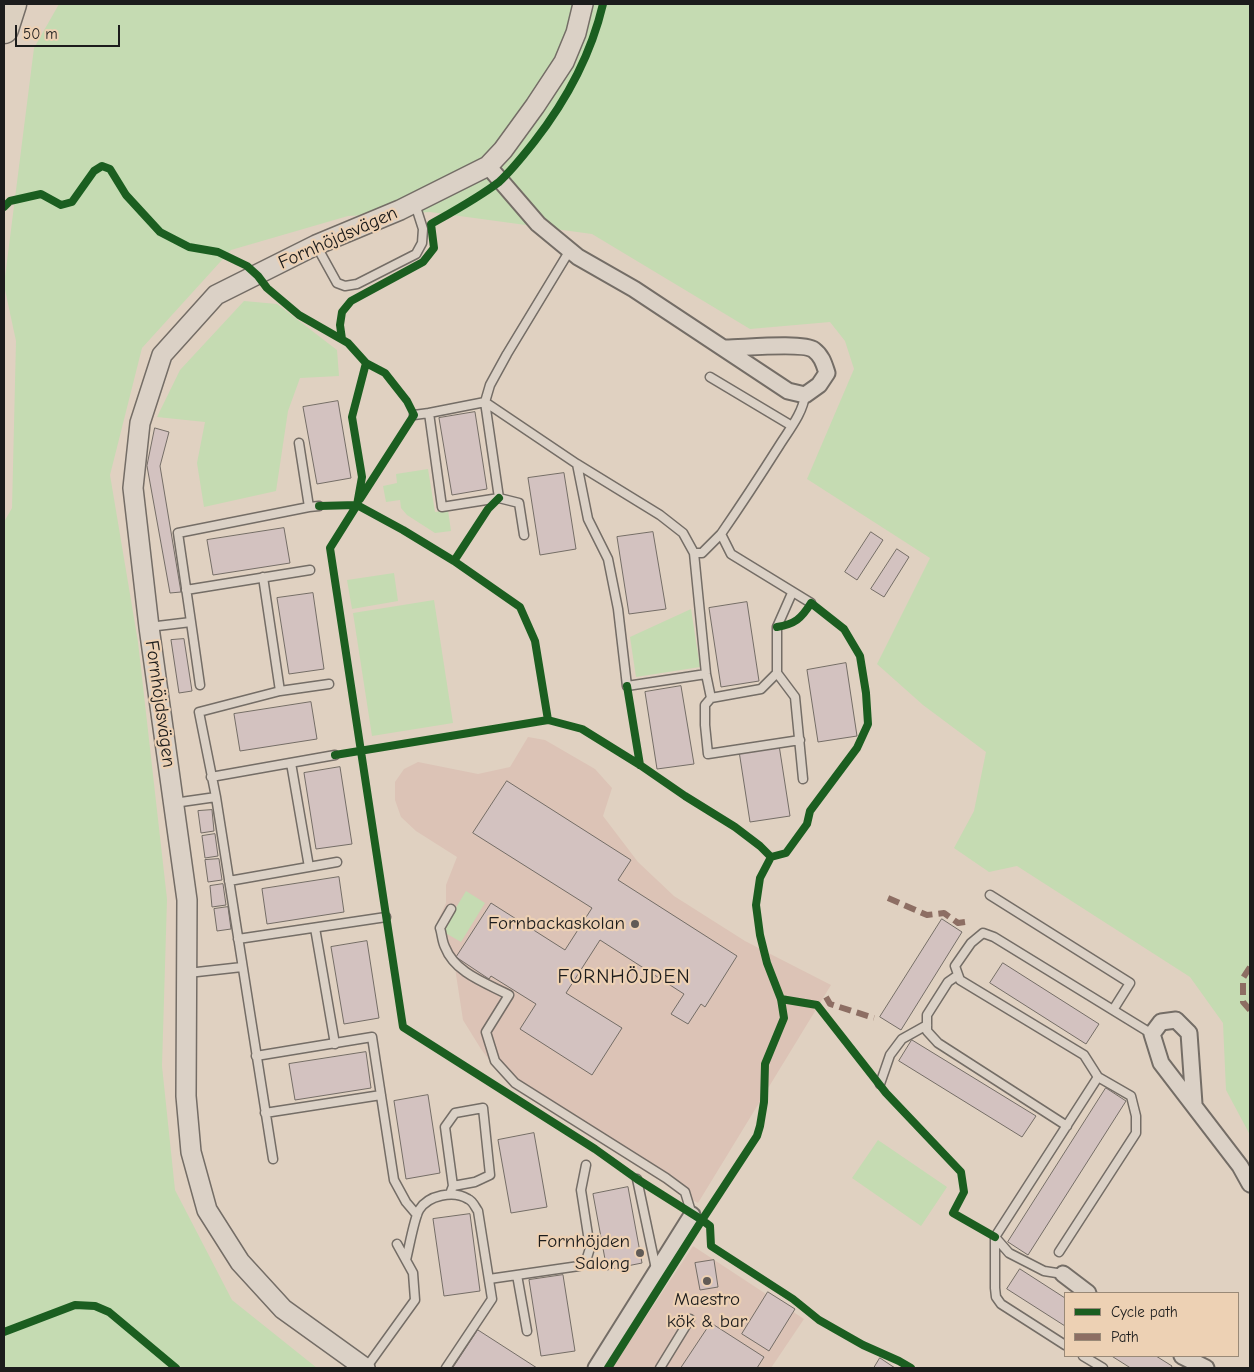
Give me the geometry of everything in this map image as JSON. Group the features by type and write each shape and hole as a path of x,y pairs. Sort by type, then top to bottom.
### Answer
{"highway":[{"path":"4,29 12,4"}],"street":[{"name":"Fornhöjdsvägen","path":"366,1368 283,1309 240,1262 207,1210 191,1152 186,1096 187,900 149,626 133,488 140,423 162,355 216,295 316,245 415,203 488,166 503,150 564,62 576,33 583,4"},
{"path":"488,166 538,224 578,257 634,289 726,348 788,391 805,394 819,385 827,373 822,358 812,348 790,345 726,348"},
{"path":"1194,1104 1189,1033 1176,1020 1161,1022 1152,1034 1161,1063 1240,1166 1250,1184"},
{"path":"596,1368 692,1214"},
{"path":"1063,1274 1087,1292"},
{"path":"1184,1357 1206,1368"}],"lane":[{"path":"316,245 337,283 345,286 357,284 416,254 422,243 423,229 415,203"},
{"path":"499,498 484,402 490,385 507,354 570,250"},
{"path":"710,377 792,426"},
{"path":"694,553 702,552 721,534 757,483 792,426 804,403 805,394"},
{"path":"414,415 484,402 577,464 660,515 683,533 694,553 706,674 711,698"},
{"path":"429,412 442,507 499,498 519,503 524,535"},
{"path":"299,443 309,507"},
{"path":"577,464 588,519 608,559 618,609 627,686 706,674"},
{"path":"200,685 178,533 318,506"},
{"path":"721,534 731,554 810,603"},
{"path":"186,590 310,570"},
{"path":"263,578 280,691"},
{"path":"792,593 777,627 777,673 795,697 803,779"},
{"path":"149,626 191,622"},
{"path":"777,673 761,689 711,698 705,705 704,724 708,754 800,740"},
{"path":"273,1159 216,797 199,712 280,691 329,684"},
{"path":"211,777 335,755"},
{"path":"291,763 309,866"},
{"path":"174,803 216,797"},
{"path":"229,881 337,862"},
{"path":"990,895 1130,983 1113,1010"},
{"path":"451,908 440,928 444,947 454,962 471,976 509,995 486,1032 495,1061 515,1083 666,1178 682,1191 692,1214"},
{"path":"238,939 386,917"},
{"path":"315,928 335,1044"},
{"path":"1058,1252 1136,1133 1136,1116 1131,1096 1098,1077 1084,1055 960,980 955,966 971,942 983,933 994,937 1152,1034"},
{"path":"188,973 242,967"},
{"path":"958,975 948,982 927,1015 928,1031 938,1043 1068,1126"},
{"path":"880,1084 890,1055 902,1039 928,1025"},
{"path":"256,1056 372,1037 394,1180 406,1202 417,1215"},
{"path":"1064,1344 1000,1304 996,1297 995,1288 995,1237 1098,1077"},
{"path":"265,1112 381,1095"},
{"path":"450,1194 454,1186 445,1128 456,1112 482,1108 490,1175 475,1182 454,1186"},
{"path":"489,1279 579,1266 586,1262 590,1248 582,1190 586,1165"},
{"path":"637,1179 657,1271"},
{"path":"406,1260 417,1215 425,1203 436,1197 450,1194 470,1199 478,1211 492,1299 446,1368"},
{"path":"995,1237 1009,1253 1044,1272 1063,1274"},
{"path":"366,1368 415,1300 413,1273 397,1244"},
{"path":"517,1275 527,1331"},
{"path":"660,1368 690,1320"},
{"path":"1085,1357 1104,1368"}],"shaded area":[{"path":"528,737 545,740 595,769 612,788 603,816 638,862 674,896 745,941 831,985 698,1203 668,1186 502,1077 481,1049 463,1020 455,968 444,957 438,940 437,922 446,903 446,885 457,857 416,831 401,817 395,800 395,782 404,769 418,762 478,774 510,767"},
{"path":"693,1246 804,1319 771,1368 612,1368"}],"green space":[{"path":"59,4 1250,4 1250,1135 1226,1090 1223,1023 1190,977 1017,866 989,872 954,848 974,811 986,752 923,705 877,664 930,558 807,479 854,369 845,341 830,322 750,329 592,234 430,212 348,216 231,250 142,348 110,475 138,642 167,899 162,1066 175,1190 232,1300 317,1368 4,1368 4,522 12,508 16,341 4,285 34,48"},
{"path":"244,301 277,304 337,350 339,376 300,378 288,411 276,491 204,507 197,463 205,422 157,417 180,370"},
{"path":"428,469 435,512 448,510 451,531 435,533 407,515 401,508 400,500 386,502 383,486 397,483 396,474"},
{"path":"394,573 398,601 352,609 347,580"},
{"path":"434,600 453,723 372,736 353,613"},
{"path":"691,609 700,667 636,677 630,637"},
{"path":"466,891 485,903 461,942 442,931"},
{"path":"878,1140 947,1187 921,1226 852,1178"}],"building":[{"path":"338,401 351,478 317,484 303,407"},
{"path":"475,412 487,489 452,495 439,418"},
{"path":"155,428 169,432 160,466 181,592 170,593 147,466"},
{"path":"564,473 576,549 540,555 528,478"},
{"path":"284,528 290,563 213,575 207,540"},
{"path":"653,532 666,609 629,614 617,537"},
{"path":"871,532 883,540 857,580 845,572"},
{"path":"897,549 909,557 884,597 871,589"},
{"path":"313,593 324,669 289,674 277,598"},
{"path":"747,602 759,681 721,687 709,608"},
{"path":"184,639 192,691 179,693 171,640"},
{"path":"846,663 857,736 818,742 807,670"},
{"path":"681,686 694,764 657,769 645,692"},
{"path":"311,702 317,739 240,751 234,714"},
{"path":"779,745 790,816 750,822 739,751"},
{"path":"340,767 352,844 316,849 304,773"},
{"name":"Fornbackaskolan","path":"507,781 631,860 618,880 737,956 705,1007 701,1004 688,1024 671,1014 684,994 600,940 566,993 622,1028 592,1075 520,1029 536,1004 491,976 489,979 456,957 491,903 565,950 592,908 473,833"},
{"path":"212,810 214,831 201,833 198,811"},
{"path":"215,834 218,856 205,858 202,836"},
{"path":"219,859 222,880 208,882 205,860"},
{"path":"339,877 344,912 267,924 262,889"},
{"path":"223,884 226,905 212,907 210,886"},
{"path":"228,907 231,929 217,931 214,909"},
{"path":"942,919 962,932 901,1030 880,1017"},
{"path":"367,941 379,1018 344,1024 331,947"},
{"path":"1003,963 1099,1024 1086,1044 990,983"},
{"path":"912,1040 1036,1116 1022,1137 899,1061"},
{"path":"366,1052 371,1088 295,1100 289,1064"},
{"path":"1106,1088 1126,1101 1028,1255 1008,1242"},
{"path":"428,1095 440,1173 406,1179 394,1101"},
{"path":"534,1133 547,1207 511,1213 498,1140"},
{"path":"628,1187 642,1263 607,1270 593,1194"},
{"path":"470,1214 480,1291 444,1296 433,1219"},
{"path":"714,1260 718,1287 700,1290 695,1263"},
{"path":"1020,1269 1064,1297 1064,1325 1007,1289"},
{"path":"563,1275 575,1351 541,1356 529,1280"},
{"path":"768,1292 795,1309 769,1351 742,1334"},
{"path":"711,1323 764,1357 757,1368 681,1368"},
{"path":"478,1330 537,1368 453,1368"},
{"path":"1114,1357 1158,1357 1172,1366 1171,1368 1131,1368"},
{"path":"880,1358 895,1368 874,1368"}],"marked path":[{"path":"888,898 927,915 944,913 958,923 965,922"},
{"path":"1250,967 1243,978 1243,1002 1250,1010"},
{"path":"826,997 830,1004 874,1018"}],"cycle path":[{"path":"342,339 340,325 342,312 351,301 423,262 434,248 431,224 499,182 534,142 557,110 576,77 592,41 603,4"},
{"path":"4,207 10,201 41,194 61,205 72,202 94,171 102,166 110,169 126,195 160,232 189,247 218,252 247,266 267,288 299,315 348,343 366,363 385,373 407,401 414,415 360,499"},
{"path":"366,363 352,417 362,477 357,505 330,548 403,1027 595,1149 637,1179 702,1220 710,1226 711,1246 793,1299 819,1320 863,1345 911,1368"},
{"path":"454,561 488,509 499,498"},
{"path":"319,506 357,505 454,561 520,607 535,641 548,720"},
{"path":"771,857 786,853 807,824 810,811 857,748 868,724 866,693 860,656 844,629 811,603 797,620 777,627"},
{"path":"627,686 640,765"},
{"path":"335,755 548,720 582,729 735,827 771,857 760,878 756,905 760,935 767,963 781,999 784,1018 765,1064 764,1102 757,1136 608,1368"},
{"path":"781,999 817,1005 886,1093 961,1172 964,1192 953,1213 995,1237"},
{"path":"4,1332 75,1305 95,1306 109,1312 176,1368"}],"place":[{"name":"Fornbackaskolan","path":"635,924"},
{"name":"Fornhöjden Salong","path":"640,1253"},
{"name":"Maestro kök & bar","path":"707,1281"}],"district":[{"name":"FORNHÖJDEN","path":"624,977"}]}
